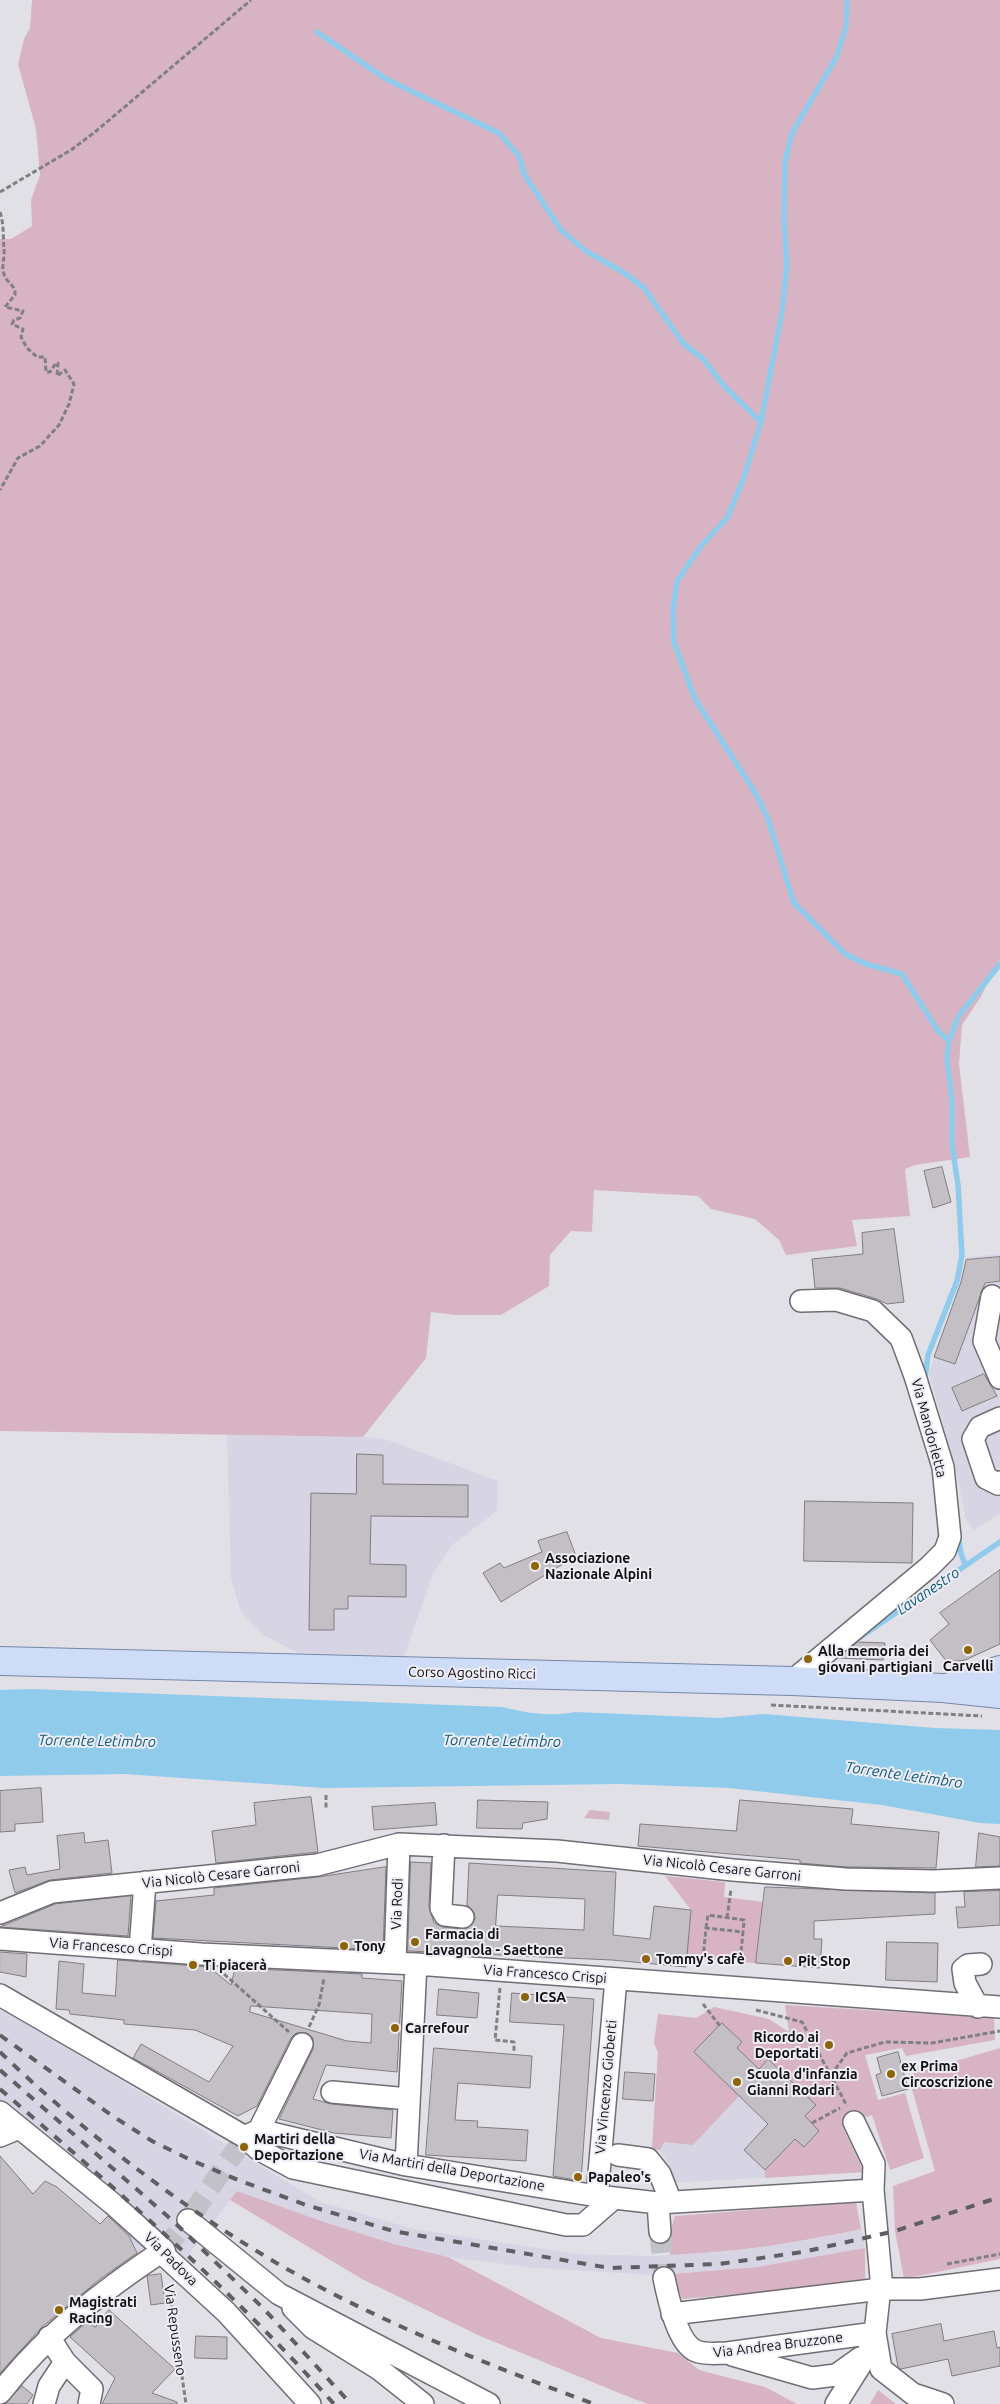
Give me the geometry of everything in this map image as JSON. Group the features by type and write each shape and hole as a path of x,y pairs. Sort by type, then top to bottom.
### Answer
{"main road":[{"name":"Corso Agostino Ricci","path":"0,1661 826,1695 943,1688 1000,1670"},
{"name":"Corso Agostino Ricci","path":"943,1688 995,1705"}],"street":[{"path":"992,1296 984,1341 1000,1378"},
{"name":"Via Mandorletta","path":"787,1693 930,1568 945,1551 950,1537 943,1467 915,1376 901,1338 873,1311 836,1300 801,1302"},
{"path":"1000,1418 980,1427 973,1439 986,1478 998,1484 1000,1482"},
{"name":"Via Nicolò Cesare Garroni","path":"0,1912 52,1892 317,1865 399,1844 557,1851 733,1870 846,1879 934,1882 1000,1878"},
{"name":"Via Rodi","path":"395,1963 399,1844"},
{"path":"444,1845 441,1908 445,1916 463,1916"},
{"path":"140,1950 145,1882"},
{"name":"Via Francesco Crispi","path":"0,1939 201,1954 416,1964 616,1979 972,1996 1000,2007"},
{"path":"406,2164 416,1964"},
{"path":"972,1996 963,1968 968,1965 981,1964"},
{"name":"Via Vincenzo Gioberti","path":"605,2197 616,1979"},
{"name":"Via Martiri della Deportazione","path":"0,1995 252,2133 406,2164 605,2197 665,2202 873,2190"},
{"path":"302,2044 252,2133 258,2149 293,2168 566,2225 582,2225 605,2197"},
{"path":"332,2092 409,2098"},
{"name":"Via Padova","path":"0,2112 113,2204 226,2312 310,2404"},
{"path":"836,2404 868,2353 875,2333 881,2289 873,2190 874,2164 850,2113"},
{"path":"0,2136 19,2128"},
{"path":"618,2155 648,2159 660,2174 665,2202 660,2232"},
{"path":"188,2220 279,2294 314,2328 379,2369 423,2404"},
{"path":"0,2393 49,2337 110,2286 165,2253"},
{"name":"Via Andrea Bruzzone","path":"664,2278 672,2314 689,2345 695,2351 706,2354 727,2353 875,2333"},
{"path":"672,2314 881,2289 920,2289 1000,2279"},
{"path":"279,2294 489,2404"},
{"path":"875,2333 881,2369 913,2394 943,2404"},
{"path":"49,2337 64,2362 92,2390 89,2404"},
{"path":"727,2353 812,2378 836,2375 868,2353"},
{"path":"44,2404 49,2386 64,2362"}],"path":[{"path":"0,192 71,150 95,132 250,0"},
{"path":"0,212 3,231 2,246 4,250 2,273 15,290 15,295 5,307 23,311 20,318 14,320 12,324 23,329 21,337 24,344 37,357 45,357 46,372 50,372 58,363 57,376 66,370 74,384 69,404 59,424 40,446 18,458 0,490"},
{"path":"787,1693 995,1705"},
{"path":"326,1795 326,1810"},
{"path":"727,1918 733,1870"},
{"path":"703,1959 708,1916 744,1920 740,1962"},
{"path":"706,1928 743,1932"},
{"path":"201,1954 302,2044 319,2005 326,1960"},
{"path":"502,1970 496,2040 514,2042 514,2054"},
{"path":"751,2009 802,2022 831,2075 850,2113 812,2123"},
{"path":"708,2011 720,2026"},
{"path":"831,2075 847,2053 885,2042 932,2043 1000,2031"},
{"name":"Via Repusseno","path":"165,2253 186,2404"}],"shaded area":[{"path":"32,0 1000,0 1000,959 980,998 962,1025 959,1064 970,1157 915,1165 905,1169 910,1216 852,1220 857,1246 786,1255 779,1240 755,1219 711,1209 698,1196 594,1190 592,1232 571,1231 550,1255 549,1286 501,1315 456,1315 431,1312 426,1358 363,1437 0,1431 0,239 11,239 32,226 31,200 40,175 36,129 18,64 24,39 30,28"},
{"path":"1000,1254 1000,1514 974,1530 966,1520 957,1475 929,1373 961,1282 967,1257"},
{"path":"227,1435 385,1439 498,1481 497,1511 452,1545 433,1574 404,1656 298,1653 264,1635 241,1612 231,1579"},
{"path":"590,1810 610,1812 609,1820 584,1818"},
{"path":"665,1876 725,1882 724,1897 763,1902 756,1963 686,1958 691,1910"},
{"path":"785,2005 994,2018 995,2040 906,2056 902,2048 865,2055 878,2100 905,2093 924,2158 890,2170 872,2115 842,2126 864,2172 765,2178 765,2170 795,2139 804,2147 819,2131 805,2117 816,2105 768,2059 759,2069 737,2048 742,2042 722,2023 694,2052 739,2096 693,2145 664,2142 660,2150 652,2149 658,2053 654,2043 658,2014 696,2018 714,2007 769,2019 789,2032"},
{"path":"0,2006 320,2202 414,2229 577,2254 653,2256 724,2252 816,2239 861,2229 865,2248 757,2267 655,2275 535,2268 448,2257 394,2244 324,2222 237,2191 174,2274 139,2256 126,2228 25,2144 0,2130"},
{"name":"Scuola d'infanzia Gianni Rodari","path":"714,2007 769,2019 864,2172 671,2183 669,2165 660,2150 652,2149 658,2053 654,2043 658,2014 696,2018"},
{"path":"1000,2048 1000,2259 904,2279 895,2231 893,2186 935,2171 908,2075"},
{"path":"237,2191 324,2222 394,2244 448,2257 601,2338 678,2353 699,2370 765,2387 797,2404 648,2404 629,2397 480,2336 362,2279 230,2200"},
{"path":"856,2202 861,2229 814,2239 766,2246 670,2255 669,2235 675,2216"},
{"path":"865,2248 865,2283 682,2299 671,2274 757,2267"},
{"path":"878,2390 896,2404 870,2404"}],"water":[{"name":"Torrente Letimbro","path":"32,1689 502,1707 529,1713 547,1714 575,1712 719,1718 764,1714 935,1728 1000,1730 1000,1824 980,1823 882,1805 729,1788 620,1784 324,1788 125,1774 0,1776 0,1690"}],"building":[{"path":"942,1167 951,1202 933,1208 924,1171"},
{"path":"894,1229 904,1302 887,1304 877,1299 840,1288 815,1288 812,1259 863,1254 862,1233"},
{"path":"1000,1257 1000,1281 985,1283 955,1364 934,1357 961,1282 966,1260"},
{"path":"984,1374 997,1396 962,1411 952,1388"},
{"path":"357,1454 383,1455 383,1484 468,1485 468,1517 371,1516 370,1564 406,1565 406,1597 348,1596 348,1609 334,1609 334,1630 309,1630 311,1493 356,1494"},
{"path":"805,1501 913,1503 912,1563 804,1561"},
{"name":"Associazione Nazionale Alpini","path":"567,1532 576,1556 501,1602 483,1573 500,1563 504,1568 542,1552 538,1541"},
{"path":"1000,1570 1000,1644 965,1660 947,1662 930,1640 949,1624 940,1613"},
{"path":"858,1642 885,1643 883,1660 839,1658"},
{"path":"41,1788 43,1822 15,1824 15,1831 0,1832 0,1791"},
{"path":"311,1797 318,1852 216,1863 212,1831 256,1825 254,1803"},
{"path":"478,1800 548,1802 547,1819 523,1823 522,1829 477,1828"},
{"path":"740,1800 853,1809 851,1824 939,1832 936,1868 847,1867 800,1863 800,1860 638,1846 640,1824 736,1831"},
{"path":"435,1803 437,1825 374,1830 372,1807"},
{"path":"84,1833 85,1843 108,1840 112,1873 50,1880 15,1893 9,1870 25,1867 27,1875 60,1869 57,1836"},
{"path":"979,1833 1000,1837 1000,1866 976,1867"},
{"path":"411,1862 431,1863 429,1907 434,1923 443,1927 468,1928 475,1919 474,1912 467,1905 469,1863 616,1872 613,1935 650,1939 654,1906 691,1910 686,1967 612,1960 408,1951","holes":["498,1895 585,1899 584,1930 496,1926"]},
{"path":"386,1867 383,1950 153,1938 156,1901 214,1895 214,1888 318,1877"},
{"path":"765,1887 935,1893 935,1914 814,1921 814,1939 822,1939 820,1968 756,1963"},
{"path":"1000,1891 1000,1925 958,1928 956,1907 965,1907 964,1892"},
{"path":"131,1896 128,1936 0,1927 55,1904"},
{"path":"887,1942 938,1943 937,1982 886,1980"},
{"path":"0,1952 27,1954 26,1977 0,1972"},
{"path":"118,1960 209,1967 231,1985 235,1968 362,1974 362,1978 402,1981 397,2072 326,2065 313,2099 331,2104 393,2110 391,2138 334,2133 279,2119 313,2049 313,2038 307,2033 296,2033 291,2038 257,2106 238,2116 133,2058 141,2044 209,2082 233,2046 195,2030 124,2024 124,2020 70,2014 69,2010 56,2009 59,1961 84,1964 82,1993 115,1996","holes":["251,2006 372,2014 371,2043 347,2041 250,2012"]},
{"path":"439,1989 479,1993 477,2018 437,2015"},
{"path":"512,1993 594,1999 581,2181 553,2176 564,2025 510,2022"},
{"path":"722,2023 742,2042 737,2048 759,2069 768,2059 816,2105 805,2116 819,2131 804,2147 795,2139 765,2170 744,2150 768,2124 694,2052"},
{"path":"434,2048 532,2056 530,2088 458,2083 455,2120 478,2121 477,2127 528,2130 526,2161 426,2155"},
{"name":"ex Prima Circoscrizione","path":"898,2052 908,2089 882,2096 876,2075 881,2073 877,2058"},
{"path":"625,2072 655,2074 653,2101 623,2099"},
{"path":"0,2156 33,2194 45,2181 57,2187 100,2224 108,2216 129,2236 137,2253 100,2279 42,2327 0,2373"},
{"path":"161,2274 165,2303 151,2305 147,2276"},
{"path":"109,2310 175,2369 152,2393 177,2402 177,2404 102,2404 115,2378 70,2337 88,2321 95,2327"},
{"path":"941,2324 944,2341 994,2331 997,2348 1000,2347 1000,2366 952,2376 948,2359 901,2369 898,2367 892,2334"},
{"path":"196,2336 227,2337 227,2359 195,2358"},
{"path":"22,2386 33,2395 27,2404 5,2404"}],"waterway":[{"path":"847,0 846,27 836,58 792,133 785,162 784,220 787,265 782,312 761,422 743,480 727,518 701,546 677,581 673,611 674,642 695,699 756,794 768,819 794,903 845,954 866,964 902,974 938,1031 949,1041"},
{"path":"317,32 386,79 499,133 519,156 524,174 561,230 586,251 626,274 644,288 683,343 703,359 725,387 761,422"},
{"path":"925,1378 928,1355 957,1281 962,1255 958,1185 952,1145 952,1102 947,1058 949,1041 958,1017 1000,964"},
{"path":"958,1535 961,1554 965,1564"},
{"name":"Lavanestro","path":"859,1638 1000,1542"}],"tunnel":[{"path":"192,2214 245,2137"},
{"path":"164,2250 183,2226"},
{"path":"660,2232 664,2278"}],"railway":[{"path":"0,2035 114,2117 152,2141 238,2180 306,2205 393,2231 610,2268 719,2264 803,2252 895,2231 1000,2197"},
{"path":"0,2052 98,2139 206,2219 280,2265 317,2286 434,2341 594,2404"},
{"path":"0,2070 173,2221 264,2309 351,2404"},
{"path":"0,2089 87,2164 214,2280 255,2320 334,2404"}],"place":[{"name":"Associazione Nazionale Alpini","path":"535,1566"},
{"name":"Carvelli","path":"968,1650"},
{"name":"Alla memoria dei giovani partigiani","path":"808,1659"},
{"name":"Farmacia di Lavagnola - Saettone","path":"415,1942"},
{"name":"Tony","path":"344,1946"},
{"name":"Tommy's cafè","path":"646,1959"},
{"name":"Pit Stop","path":"788,1961"},
{"name":"Ti piacerà","path":"193,1965"},
{"name":"ICSA","path":"525,1997"},
{"name":"Carrefour","path":"395,2028"},
{"name":"Ricordo ai Deportati","path":"829,2045"},
{"name":"ex Prima Circoscrizione","path":"891,2074"},
{"name":"Scuola d'infanzia Gianni Rodari","path":"737,2082"},
{"name":"Martiri della Deportazione","path":"244,2147"},
{"name":"Papaleo's","path":"578,2177"},
{"name":"Magistrati Racing","path":"59,2310"}]}
